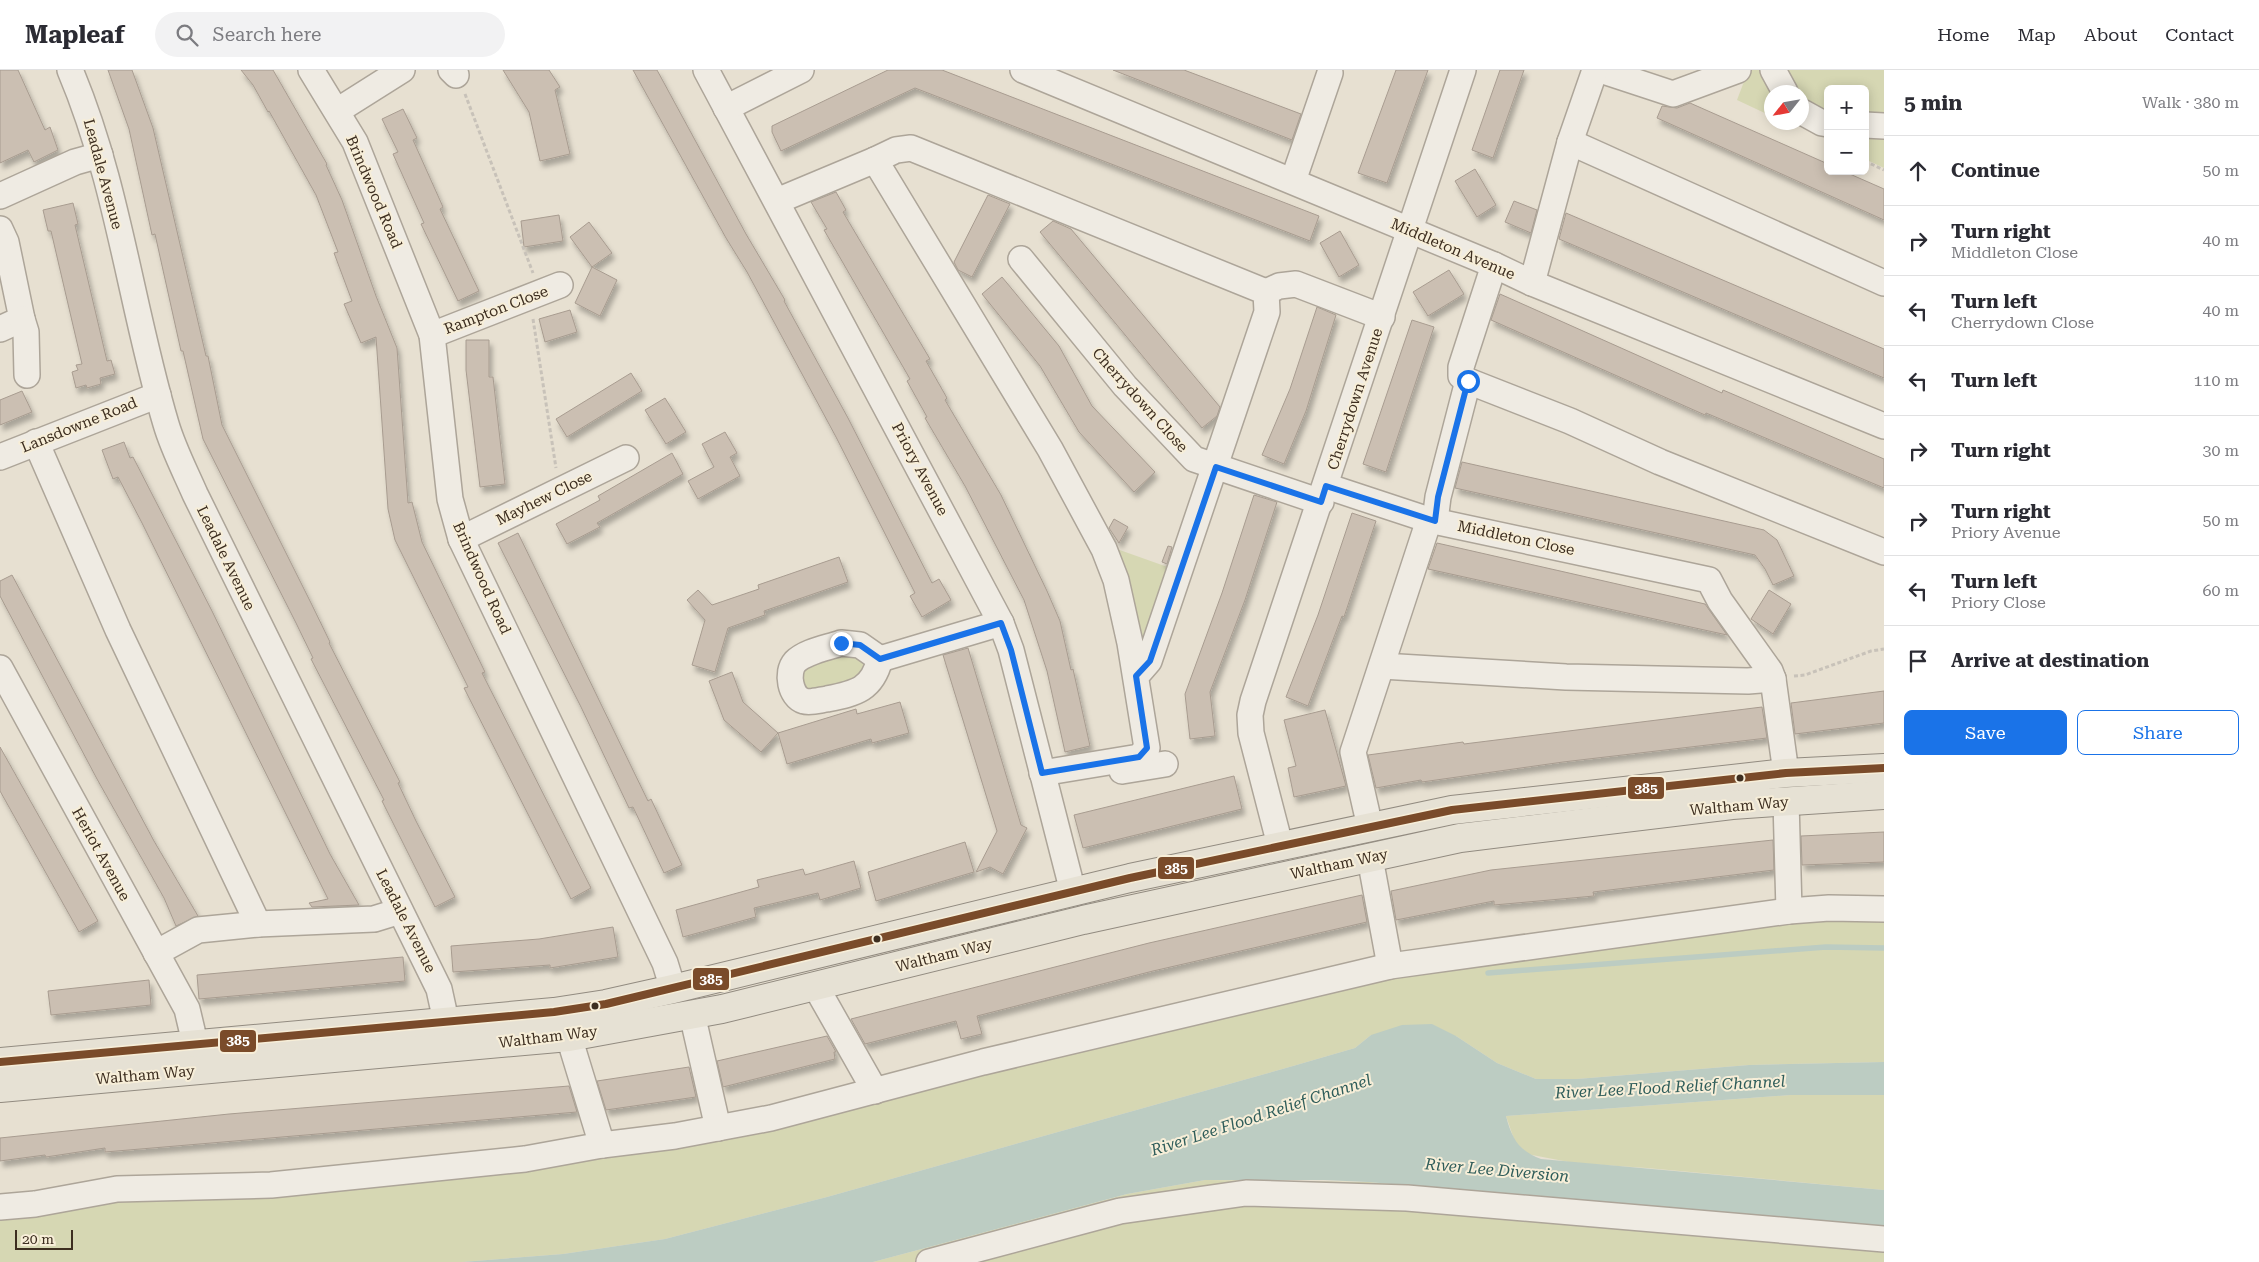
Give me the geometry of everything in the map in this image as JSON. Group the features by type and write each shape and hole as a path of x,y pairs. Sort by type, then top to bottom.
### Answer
{"main road":[{"name":"Waltham Way","path":"0,1062 554,1012 606,1004 814,956 1130,878 1452,810 1664,785 1786,773 1884,768"},
{"path":"1664,785 1667,813"},
{"name":"Waltham Way","path":"0,1088 563,1038 692,1014 820,986 1138,908 1460,838 1667,813 1786,801 1884,795"},
{"path":"1329,835 1337,864"},
{"path":"1216,859 1224,890"},
{"path":"1130,878 1138,908"},
{"path":"1012,908 1020,936"},
{"path":"814,956 820,986"},
{"path":"554,1012 563,1038"},
{"path":"317,1032 319,1059"}],"street":[{"name":"Leadale Avenue","path":"70,70 100,155 158,395 174,447 195,494 440,989 446,1021"},
{"name":"Brindwood Road","path":"311,70 338,111 355,142 432,335 450,499 461,539 665,963 673,989"},
{"path":"338,111 402,70"},
{"name":"Priory Avenue","path":"706,70 1001,623 1011,650 1073,892"},
{"path":"726,108 801,70"},
{"name":"Middleton Avenue","path":"1023,70 1494,265 1532,283 1884,426"},
{"name":"Cherrydown Avenue","path":"1280,845 1251,733 1250,715 1286,597 1323,494 1463,70"},
{"path":"1532,283 1570,142 1594,70"},
{"path":"1600,70 1673,94 1738,70"},
{"path":"1773,70 1780,85"},
{"path":"1293,182 1328,71"},
{"path":"1809,116 1824,124"},
{"path":"1869,125 1884,126"},
{"path":"1570,142 1884,283"},
{"path":"777,201 896,150 911,148 1266,292 1278,286 1296,284 1382,318"},
{"path":"0,196 75,162 100,155"},
{"path":"875,160 1050,448 1104,549 1116,580 1136,676 1147,748 1139,757 1044,778"},
{"path":"0,229 6,242 26,332 27,375"},
{"name":"Cherrydown Close","path":"1021,259 1125,386 1194,459 1216,467 1323,494"},
{"path":"1494,265 1462,367 1461,376 1468,381 1570,422 1660,462 1884,552"},
{"name":"Rampton Close","path":"432,335 544,291"},
{"path":"1136,676 1150,661 1216,467 1267,312 1266,292"},
{"path":"0,329 22,319"},
{"path":"1370,827 1353,752 1432,520 1468,381"},
{"name":"Lansdowne Road","path":"0,457 158,395"},
{"path":"36,442 118,630 142,675 258,924"},
{"name":"Mayhew Close","path":"461,539 626,458"},
{"name":"Middleton Close","path":"1323,494 1432,520 1708,580 1720,601 1774,679"},
{"path":"880,659 1001,623"},
{"path":"1382,666 1566,677 1748,681 1774,679 1786,773"},
{"name":"Heriot Avenue","path":"0,668 187,1009 195,1043"},
{"path":"1044,778 1165,764"},
{"path":"1786,801 1789,911"},
{"path":"1370,858 1390,966"},
{"path":"0,1207 35,1204 117,1189 271,1185 525,1159 602,1144 676,1136 771,1118 992,1060 1390,966 1789,911 1829,908 1884,908"},
{"path":"156,953 198,930 258,924 374,919 400,911"},
{"path":"820,986 875,1091"},
{"path":"692,1014 718,1128"},
{"path":"563,1038 602,1144"},
{"path":"929,1262 1120,1211 1246,1193 1407,1198 1884,1239"}],"path":[{"path":"454,73 544,291 559,491"},
{"path":"1869,163 1884,170"},
{"path":"1774,679 1804,675 1871,651 1884,649"}],"green space":[{"path":"1764,70 1769,85 1764,85 1764,113 1737,100 1748,71"},
{"path":"1782,70 1884,70 1884,118 1869,118 1869,85 1824,85 1824,114 1809,105 1809,85 1790,85"},
{"path":"1884,134 1884,168 1869,161 1869,135"},
{"path":"1114,548 1176,570 1143,661"},
{"path":"841,651 869,660 855,683 814,693 800,685 801,670"},
{"path":"1884,906 1884,1062 1749,1065 1577,1079 1536,1079 1497,1063 1456,1036 1371,1035 1355,1048 1293,1066 827,1197 665,1239 563,1254 462,1262 0,1262 0,1195 275,1177 705,1126 1379,960"},
{"path":"1791,1095 1884,1095 1884,1190 1574,1163 1527,1154 1516,1145 1506,1116"},
{"path":"1205,1180 1368,1182 1884,1227 1884,1262 873,1262 1127,1194"}],"water":[{"path":"1432,1024 1456,1036 1497,1063 1536,1079 1577,1079 1749,1065 1884,1062 1884,1095 1791,1095 1506,1116 1514,1138 1522,1148 1541,1159 1884,1190 1884,1227 1368,1182 1205,1180 1127,1194 873,1262 462,1262 563,1254 665,1239 827,1197 1355,1048 1371,1035 1402,1025"}],"building":[{"path":"0,70 18,70 45,130 50,127 58,150 34,162 28,150 0,163"},
{"path":"108,70 132,70 153,128 206,356 208,356 222,425 329,643 400,782 398,783 416,821 455,897 435,907 382,801 384,800 311,659 313,658 296,623 203,439 155,234 152,235 129,129"},
{"path":"241,70 273,70 327,164 342,200 376,296 397,348 408,503 412,502 422,542 485,672 482,673 591,888 571,899 464,688 468,687 395,540 388,509 376,337 361,343 344,304 352,301 334,253 338,252 316,195 269,111"},
{"path":"503,70 549,70 560,87 555,90 570,154 540,161 529,112"},
{"path":"633,70 657,70 746,234 785,300 848,418 932,583 939,579 951,600 922,617 910,596 915,593 836,437 747,272 726,238"},
{"path":"888,70 942,70 1319,216 1310,241 915,88 781,151 772,132 772,126"},
{"path":"1113,70 1184,70 1301,114 1292,140"},
{"path":"1396,70 1428,70 1387,183 1358,173"},
{"path":"1500,70 1524,70 1493,158 1472,150"},
{"path":"1690,103 1824,162 1824,175 1852,175 1884,189 1884,220 1657,118 1662,106 1677,108"},
{"path":"403,109 417,138 413,140 443,207 440,209 479,291 458,301 421,224 424,223 393,154 398,152 382,119"},
{"path":"1475,169 1496,205 1477,217 1455,181"},
{"path":"836,192 846,210 843,212 930,359 926,361 947,398 945,400 1001,495 1047,591 1060,621 1090,746 1065,752 1047,671 1024,600 965,486 925,418 927,417 907,381 910,379 824,230 827,229 811,202"},
{"path":"988,195 1010,204 972,277 958,270 954,262"},
{"path":"1514,201 1537,210 1531,233 1505,222"},
{"path":"73,203 78,224 75,225 107,361 111,360 115,374 100,378 101,384 87,388 86,385 76,388 72,372 78,370 76,365 82,364 51,231 48,231 43,210"},
{"path":"1566,213 1884,349 1884,378 1559,239"},
{"path":"559,215 563,241 524,247 521,221"},
{"path":"1053,221 1071,229 1220,407 1217,416 1202,428 1040,232"},
{"path":"589,222 612,253 592,267 570,237"},
{"path":"1340,231 1359,265 1339,277 1320,243"},
{"path":"592,267 617,280 600,316 575,303"},
{"path":"1449,270 1464,294 1428,316 1413,292"},
{"path":"1002,277 1059,346 1092,406 1155,472 1134,492 1079,432 1040,366 982,294"},
{"path":"1500,294 1722,393 1723,390 1884,459 1884,488 1706,413 1705,415 1491,320"},
{"path":"1317,307 1336,315 1306,411 1284,464 1262,455 1290,389"},
{"path":"570,310 577,332 545,342 539,319"},
{"path":"1412,320 1434,327 1386,472 1363,464"},
{"path":"466,340 489,340 489,377 493,377 505,484 480,487 466,370"},
{"path":"631,373 642,391 567,437 556,419"},
{"path":"22,391 32,412 0,425 0,400"},
{"path":"665,398 686,432 666,444 645,410"},
{"path":"725,432 737,453 730,457 740,476 698,499 688,481 714,467 702,444"},
{"path":"124,442 130,458 133,457 212,611 330,854 359,905 312,907 309,903 328,899 142,523 118,477 113,479 102,450"},
{"path":"672,453 683,474 597,523 600,527 567,544 556,524 600,500 598,496"},
{"path":"1462,462 1764,530 1777,540 1794,576 1773,585 1755,555 1455,488"},
{"path":"1254,495 1277,502 1245,600 1210,692 1215,736 1190,739 1185,694 1222,593"},
{"path":"1352,513 1376,521 1344,617 1342,616 1308,706 1286,697 1318,615"},
{"path":"1114,519 1128,527 1119,543 1109,528"},
{"path":"518,533 648,801 651,799 682,865 664,873 633,807 629,808 581,707 498,543"},
{"path":"1437,543 1705,604 1727,635 1428,569"},
{"path":"1168,546 1172,547 1167,564 1162,562"},
{"path":"839,557 848,582 764,611 765,615 728,628 715,672 692,665 705,620 687,600 698,590 712,605 759,589 758,585"},
{"path":"12,575 154,841 198,916 176,926 164,898 97,779 0,596 0,581"},
{"path":"1769,590 1791,604 1773,634 1751,619"},
{"path":"968,648 1021,825 1027,828 1003,874 990,867 976,872 997,831 943,655"},
{"path":"732,672 743,702 778,733 761,752 724,720 709,681"},
{"path":"1884,691 1884,723 1795,734 1791,703"},
{"path":"900,702 909,733 872,743 871,739 787,764 778,733 856,709 857,714"},
{"path":"1762,707 1767,738 1563,762 1422,782 1421,780 1376,788 1368,755 1463,742 1464,744"},
{"path":"1325,710 1346,786 1294,797 1288,768 1296,766 1284,720"},
{"path":"0,747 98,921 79,932 0,791"},
{"path":"1234,776 1242,809 1083,848 1074,815"},
{"path":"1884,832 1884,862 1802,865 1801,836"},
{"path":"1773,840 1774,870 1593,892 1594,896 1494,905 1494,901 1396,920 1391,891 1491,870"},
{"path":"965,842 974,872 876,901 868,872"},
{"path":"854,861 861,888 820,900 818,893 754,908 756,917 683,937 676,910 759,887 757,880 803,869 805,875"},
{"path":"1362,895 1367,922 1153,971 977,1016 982,1034 961,1039 956,1021 865,1044 851,1019 1149,943"},
{"path":"613,927 618,957 550,968 550,965 453,972 451,946 539,939"},
{"path":"403,957 405,981 199,999 197,975"},
{"path":"149,980 151,1005 51,1015 48,991"},
{"path":"827,1036 836,1052 834,1052 835,1059 723,1087 717,1061"},
{"path":"689,1067 696,1097 606,1110 597,1081"},
{"path":"569,1086 577,1112 105,1152 105,1148 46,1157 45,1155 0,1161 0,1138 229,1114"}],"waterway":[{"path":"1488,973 1826,947 1884,948"}],"transit line":[{"name":"385","path":"0,1062 554,1012 606,1004 1130,878 1452,810 1786,773 1884,768"}],"route":[{"path":"841,643 860,645 880,659 1001,623 1011,650 1042,773 1139,757 1147,748 1136,676 1150,661 1210,479 1216,467 1321,502 1326,486 1435,521 1438,497 1468,381"}],"water label":[{"name":"River Lee Flood Relief Channel","path":"1670,1087"},
{"name":"River Lee Flood Relief Channel","path":"1261,1115"},
{"name":"River Lee Diversion","path":"1497,1170"}]}
